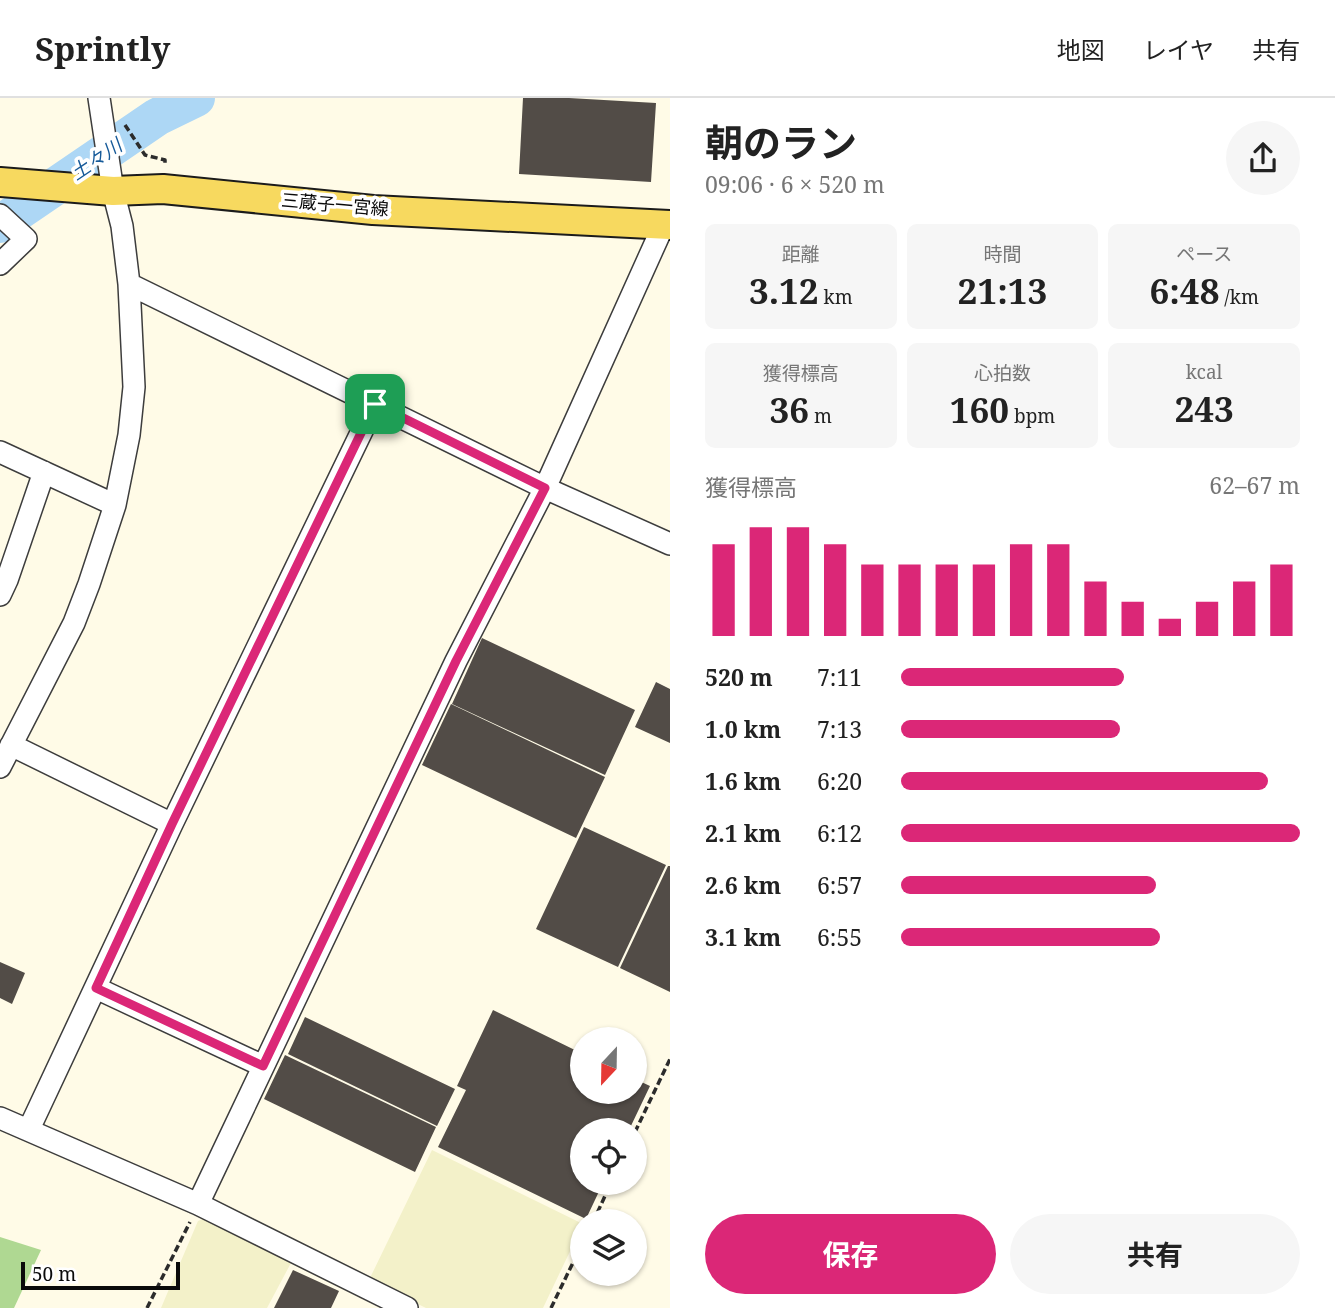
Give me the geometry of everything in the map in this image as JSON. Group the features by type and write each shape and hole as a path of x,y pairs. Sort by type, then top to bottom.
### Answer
{"main road":[{"name":"三蔵子一宮線","path":"7,182 163,189 373,210 667,225"}],"street":[{"path":"0,766 74,624 105,542 124,470 134,387 129,284 122,226 108,188 112,122 99,98"},
{"path":"0,215 26,240 0,264"},
{"path":"198,1204 456,661 545,488 667,225"},
{"path":"129,284 545,488 670,544"},
{"path":"29,1129 172,824 375,404"},
{"path":"0,452 115,505"},
{"path":"3,584 44,472"},
{"path":"11,745 172,824"},
{"path":"96,988 263,1066"},
{"path":"0,1118 198,1204 407,1308"}],"path":[{"path":"112,122 145,155 165,160 163,189"},
{"path":"642,1118 670,1059"},
{"path":"147,1308 198,1204"},
{"path":"551,1308 570,1269"}],"shaded area":[{"path":"432,1150 570,1218 570,1251 543,1308 426,1308 369,1280"},
{"path":"205,1218 292,1261 267,1308 161,1308 198,1221"}],"green space":[{"path":"0,1237 41,1250 14,1308 0,1308"}],"building":[{"path":"523,98 656,103 651,182 519,174"},
{"path":"482,638 635,710 605,775 452,704"},
{"path":"656,682 670,689 670,743 635,727"},
{"path":"451,704 605,777 576,838 422,765"},
{"path":"584,827 666,865 618,967 536,929"},
{"path":"670,866 670,992 620,968"},
{"path":"0,962 25,973 12,1004 0,998"},
{"path":"493,1010 570,1048 570,1104 641,1104 635,1118 570,1118 570,1195 597,1195 591,1209 570,1209 570,1211 438,1147 466,1090 457,1086"},
{"path":"305,1017 455,1089 437,1126 288,1054"},
{"path":"285,1055 436,1127 415,1172 264,1099"},
{"path":"293,1270 339,1291 331,1308 274,1308"}],"waterway":[{"name":"土々川","path":"0,224 157,117 196,98"}],"route":[{"path":"375,404 545,488 456,661 263,1066 96,988 172,824 375,404"}]}
